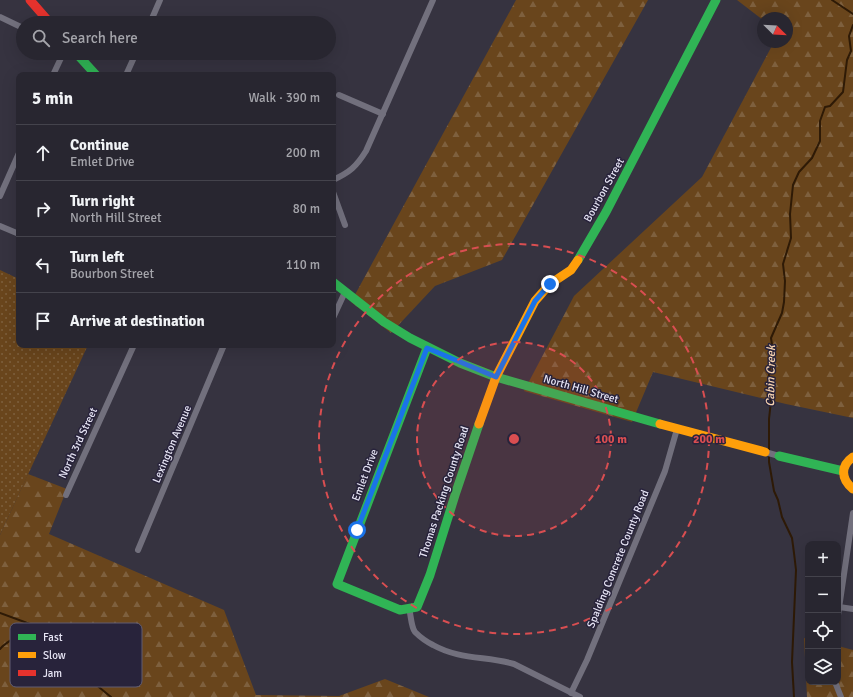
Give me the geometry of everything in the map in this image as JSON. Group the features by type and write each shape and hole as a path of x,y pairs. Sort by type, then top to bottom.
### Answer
{"street":[{"path":"30,0 44,16"},
{"path":"153,16 160,0"},
{"path":"336,178 356,166 366,151 433,0"},
{"name":"Bourbon Street","path":"496,377 535,301 550,284 570,270 580,257 606,212 716,0"},
{"path":"0,17 16,25"},
{"path":"54,72 58,60"},
{"path":"82,60 93,72"},
{"path":"127,72 133,60"},
{"path":"339,95 383,114"},
{"path":"0,196 16,160"},
{"path":"336,200 345,225"},
{"path":"0,226 16,233"},
{"name":"North Hill Street","path":"336,284 384,322 427,348 496,377 677,429 843,471"},
{"path":"336,312 345,292"},
{"name":"North 3rd Street","path":"66,494 133,348"},
{"name":"Lexington Avenue","path":"138,550 223,348"},
{"name":"Emlet Drive","path":"409,608 400,610 337,584 427,348"},
{"name":"Thomas Packing County Road","path":"409,608 418,607 496,377"},
{"name":"Spalding Concrete County Road","path":"571,693 587,660 642,529 665,471 677,429"},
{"path":"853,457 847,462 843,471 845,481 853,489"},
{"path":"841,594 853,513"},
{"path":"841,607 853,609"},
{"path":"409,608 415,632 426,641 442,650 463,657 502,661 514,664 580,697"},
{"path":"836,685 841,697"}],"green space":[{"path":"516,0 648,0 502,260 435,286 391,333 351,302"},
{"path":"737,0 853,0 853,418 786,404 653,372 632,422 524,391 574,296 702,177 771,48 793,48 793,12 757,12 757,15"},
{"path":"0,270 16,278 16,348 87,348 0,535"},
{"path":"28,474 67,489 49,534 224,610 256,695 339,696 385,679 429,697 0,697 0,535"},
{"path":"841,647 853,650 853,697 807,697 806,685 841,685"}],"waterway":[{"name":"Cabin Creek","path":"832,0 853,14"},
{"name":"Cabin Creek","path":"794,697 792,662 796,570 792,538 782,517 774,491 769,462 769,419 771,401 768,385 773,351 771,338 782,313 784,302 785,281 783,264 791,238 790,214 793,185 799,172 812,158 820,141 820,121 825,107 830,106 843,92 847,60 851,51 849,36 853,25"},
{"path":"0,613 27,623"},
{"path":"0,649 10,641"},
{"path":"99,687 111,697"}],"traffic: fast":[{"path":"578,260 606,212 716,0"},
{"path":"82,60 93,72"},
{"path":"336,284 384,322 410,338 460,363 496,377 660,424"},
{"path":"427,348 337,584 400,610 417,607 430,575 479,424"},
{"path":"779,456 843,471"}],"traffic: slow":[{"path":"479,424 496,377 535,301 550,284 571,270 578,260"},
{"path":"660,424 765,452"},
{"path":"853,457 844,468 844,477 853,489"}],"traffic: jam":[{"path":"30,0 44,16"}],"route":[{"path":"357,530 427,348 496,377 535,301 541,292 550,284"}]}
